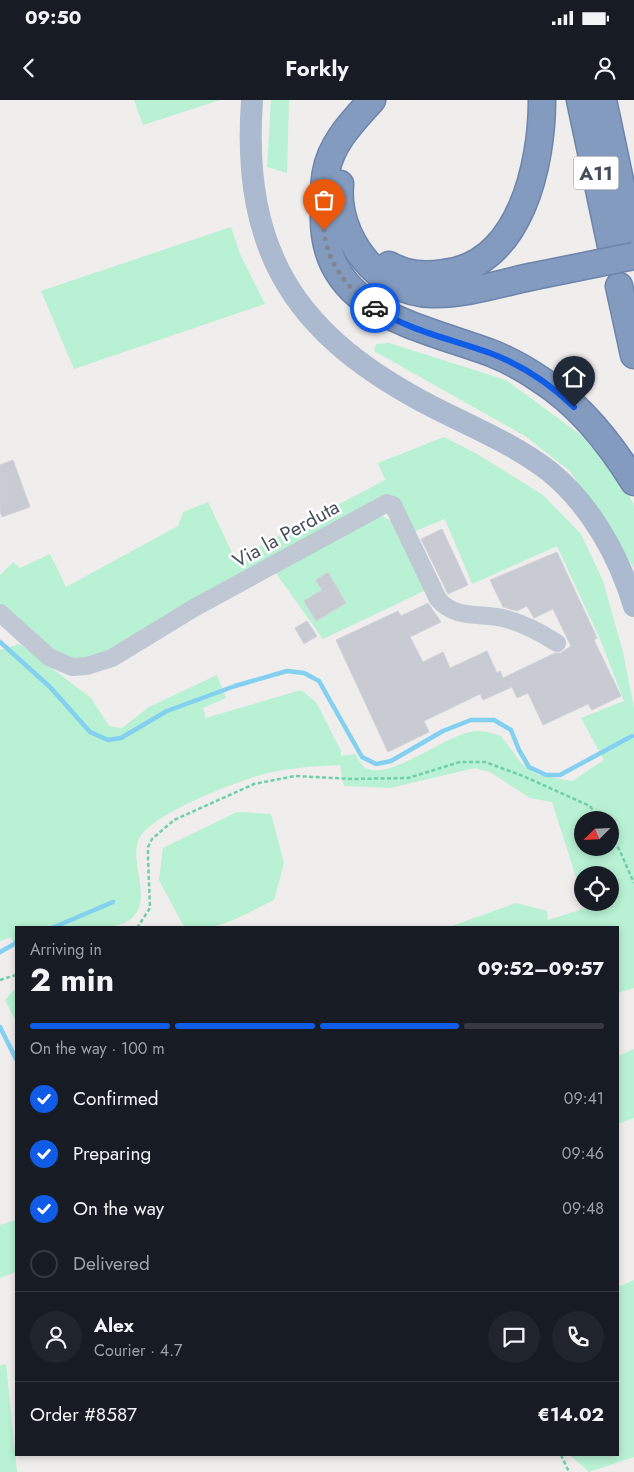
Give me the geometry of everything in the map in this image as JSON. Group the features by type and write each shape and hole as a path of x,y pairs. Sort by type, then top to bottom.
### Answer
{"highway":[{"path":"372,100 346,130 331,156 326,172 334,215 363,257 376,270 403,288 432,294 627,278 634,355"},
{"path":"389,100 363,129 347,156 334,215 325,242 336,269 357,295 389,316 491,354 542,380 559,392 599,432 634,482"},
{"path":"334,215 376,257 402,272 418,275 451,273 479,260 507,235 527,195 535,169 542,100"},
{"name":"A11","path":"580,100 626,248"},
{"name":"A11","path":"603,100 626,248"},
{"path":"531,285 626,248"}],"main road":[{"path":"252,100 250,160 257,208 281,277 301,306 325,334 367,367 432,407 524,454 550,472 571,492 588,513 606,541 617,561 634,606"}],"street":[{"name":"Via la Perduta","path":"0,613 49,658 72,667 87,666 112,658 194,608 388,503 392,505 438,599 444,607 456,612 503,618 525,625 540,632 556,644"}],"path":[{"path":"138,926 150,908 148,847 152,839 174,820 254,784 295,776 353,779 408,778 460,762 485,762 523,776 590,806 593,811"},
{"path":"619,851 634,883"},
{"path":"0,980 15,974"},
{"path":"561,1456 569,1472"}],"green space":[{"path":"134,100 220,100 143,125"},
{"path":"271,100 289,100 287,173 267,167"},
{"path":"231,227 240,254 265,304 74,369 41,291"},
{"path":"389,343 506,380 581,435 623,483 634,505 634,568 570,471 525,436 374,351 376,344"},
{"path":"444,437 479,455 543,495 581,534 603,581 623,652 634,708 634,988 619,993 619,926 452,926 516,903 547,911 548,920 576,911 619,911 619,866 574,866 574,871 552,802 530,798 490,772 475,768 390,788 344,786 340,765 288,769 245,780 211,793 174,811 158,820 146,830 139,839 137,849 141,894 140,904 136,913 128,921 112,926 15,926 15,946 11,937 0,941 0,650 20,644 91,698 109,726 122,728 149,707 217,675 226,698 203,708 206,718 301,690 316,702 341,751 341,756 355,754 364,767 375,770 388,769 451,739 478,731 501,736 522,764 538,775 572,781 604,760 581,718 624,701 600,639 557,546 472,584 445,519 410,533 392,494 99,657 67,660 43,645 0,606 0,575 13,562 20,568 50,554 66,587 178,526 183,512 208,502 235,559 385,480 378,463"},
{"path":"381,515 392,522 426,590 323,639 275,572"},
{"path":"237,812 271,814 284,863 274,900 216,926 183,925 159,880 163,848"},
{"path":"15,989 15,1020 5,1000"},
{"path":"634,1049 634,1118 619,1124 619,1056"},
{"path":"15,1220 15,1272 0,1278 0,1225"},
{"path":"634,1280 634,1457 589,1472 571,1456 619,1456 619,1287"},
{"path":"6,1364 17,1472 0,1472 0,1365"}],"building":[{"path":"13,460 30,507 2,517 0,511 0,465"},
{"path":"442,529 468,585 448,594 421,539"},
{"path":"557,552 597,638 594,640 621,696 592,710 588,704 543,725 528,693 517,698 512,687 483,700 480,694 424,721 429,732 388,752 336,640 398,611 401,616 428,603 441,622 410,637 423,662 443,652 450,668 487,651 497,673 500,671 503,678 555,653 561,653 571,646 553,609 534,618 527,606 517,611 503,607 490,580"},
{"path":"328,572 346,603 316,621 304,601 322,590 316,580"},
{"path":"307,621 317,636 304,644 295,628"}],"waterway":[{"path":"0,642 50,687 90,732 108,740 121,738 167,711 235,686 287,671 304,673 319,681 362,757 376,764 391,761 443,731 471,720 494,720 511,730 519,750 529,767 546,775 560,775 632,736"},
{"path":"57,926 113,902"},
{"path":"0,952 15,944"},
{"path":"0,1027 15,1057"}],"way so far":[{"path":"324,230 325,242 336,269 357,295 375,308"}],"route":[{"path":"375,308 404,323 510,362 542,380 559,392 574,407"}]}
